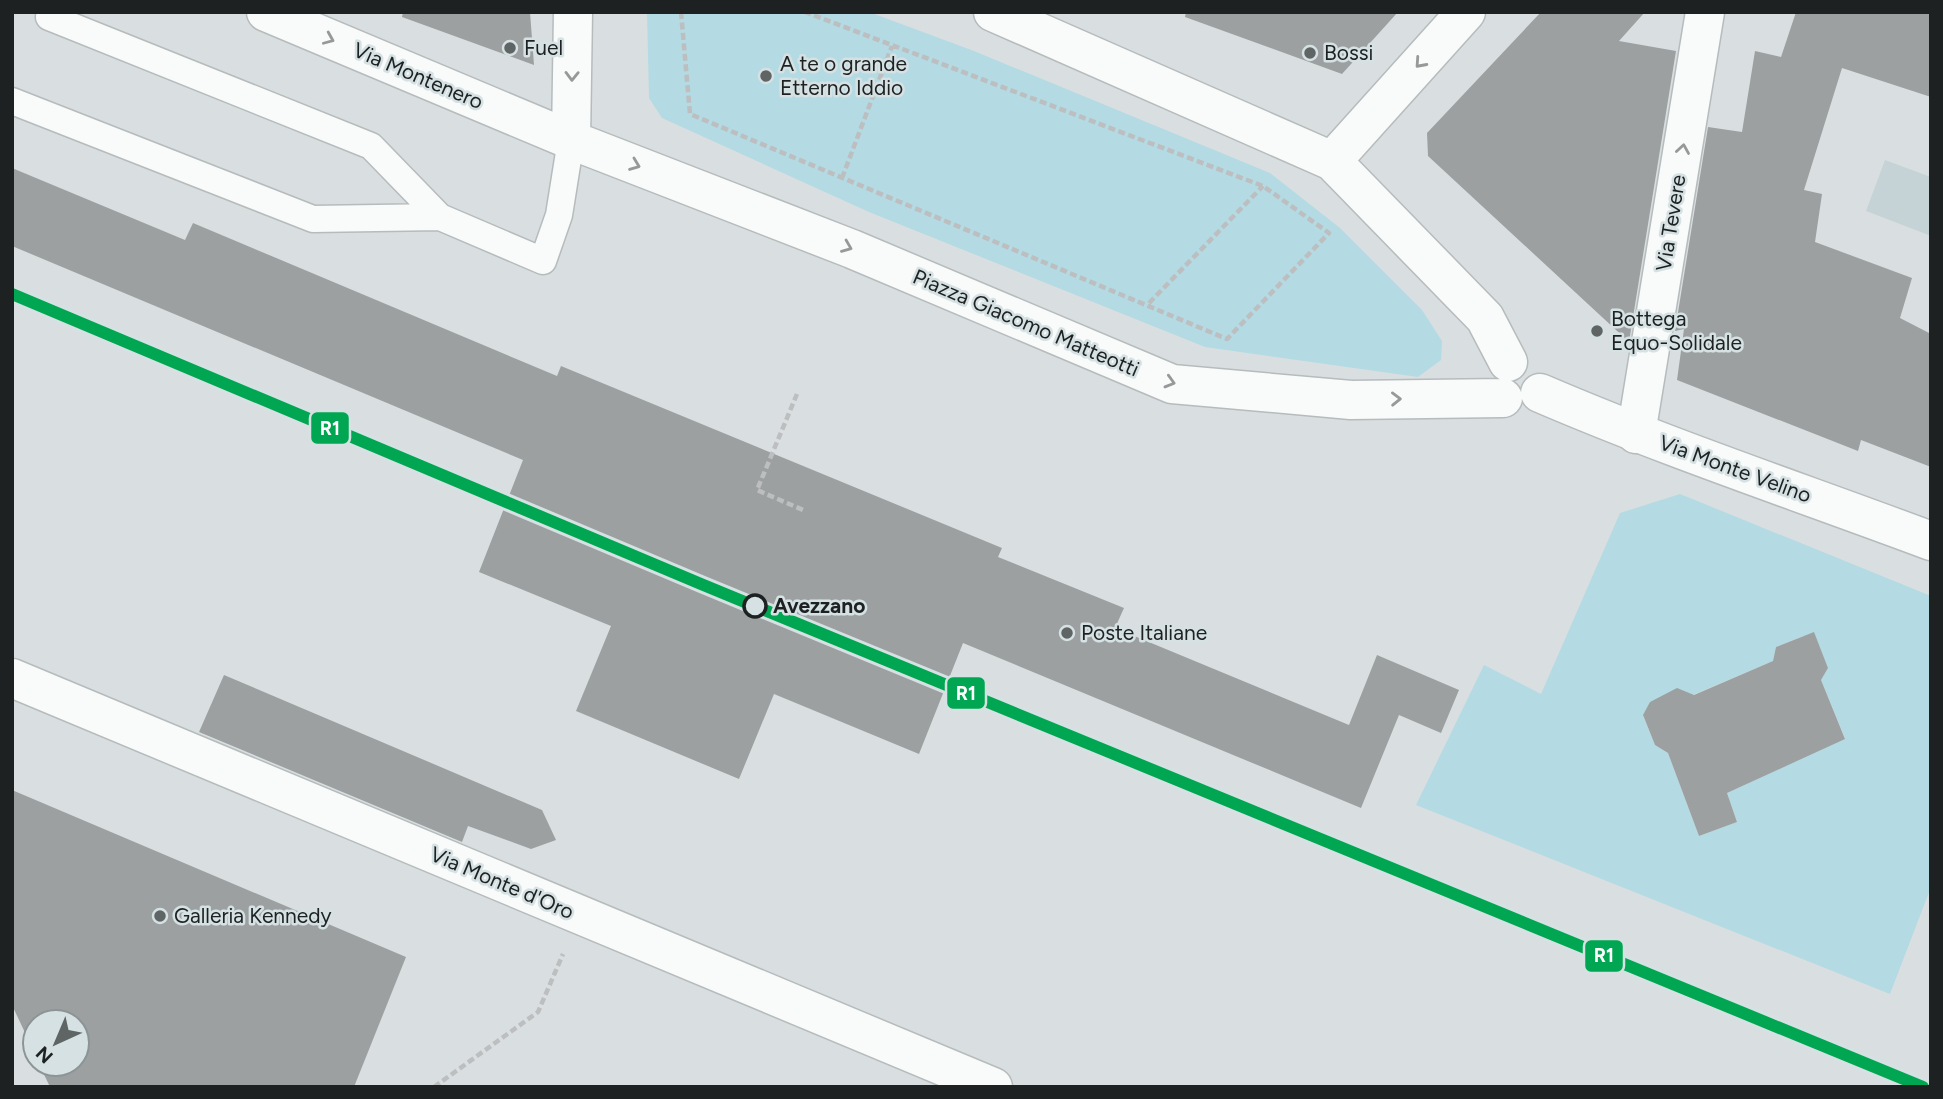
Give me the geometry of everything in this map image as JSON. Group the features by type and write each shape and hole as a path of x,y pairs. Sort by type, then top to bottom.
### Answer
{"street":[{"name":"Via Montenero","path":"266,12 571,140"},
{"path":"571,140 573,12"},
{"path":"993,12 1332,160 1485,318 1517,385"},
{"path":"1332,160 1466,12"},
{"name":"Via Tevere","path":"1636,434 1705,12"},
{"name":"Piazza Giacomo Matteotti","path":"571,140 852,249 1172,384 1351,400 1517,385"},
{"name":"Via Monte Velino","path":"1517,385 1636,434 1702,455 1931,541"},
{"name":"Via Monte d'Oro","path":"12,678 992,1087"}],"lane":[{"path":"49,17 371,146 440,217 542,261 559,215 571,140"},
{"path":"12,101 313,219 440,217"}],"path":[{"path":"681,12 690,114 1149,304 1227,339 1329,233 1263,186 804,12"},
{"path":"842,178 892,46"},
{"path":"1149,304 1263,186"},
{"path":"797,394 757,490 803,510"},
{"path":"434,1087 538,1012 564,952"}],"shaded area":[{"path":"647,12 869,12 974,51 1270,173 1340,228 1422,310 1442,341 1441,360 1418,377 1205,347 869,212 662,118 649,98"},
{"path":"1885,160 1931,177 1931,236 1866,211"},
{"path":"1680,494 1931,596 1931,887 1890,994 1416,805 1484,665 1541,694 1620,513","holes":["1803,636 1817,640 1828,668 1821,680 1845,738 1727,793 1737,822 1699,836 1668,753 1655,745 1643,716 1773,661 1776,647"]}],"building":[{"name":"Fuel","path":"403,12 530,12 534,65 402,17"},
{"path":"1186,12 1398,12 1342,74 1185,17"},
{"path":"1541,12 1645,12 1619,41 1676,51 1629,342 1428,156 1427,133"},
{"path":"1796,12 1931,12 1931,97 1842,68 1804,190 1822,194 1815,242 1912,278 1900,318 1931,334 1931,467 1861,440 1858,451 1677,380 1684,329 1675,331 1708,127 1742,132 1755,51 1781,57"},
{"path":"12,168 185,240 193,223 557,376 561,366 1002,548 998,557 1124,608 1115,628 1349,725 1377,655 1459,690 1441,733 1399,715 1361,808 963,643 919,754 774,694 739,779 576,711 611,626 479,572 523,460 12,246"},
{"path":"1814,632 1828,668 1821,680 1845,739 1727,793 1737,822 1699,836 1668,753 1655,745 1643,715 1650,702 1677,688 1694,695 1773,661 1776,647"},
{"path":"224,675 542,810 556,840 531,849 468,826 462,842 199,732"},
{"name":"Galleria Kennedy","path":"12,790 406,957 354,1087 50,1087 46,1078 91,1078 91,1008 21,1008 21,1024 12,1005"}],"transit line":[{"name":"R1","path":"12,294 701,584 1923,1087"}],"place":[{"name":"Fuel","path":"510,48"},
{"name":"Bossi","path":"1310,53"},
{"name":"A te o grande Etterno Iddio","path":"766,76"},
{"name":"Bottega Equo-Solidale","path":"1597,331"},
{"name":"Avezzano","path":"755,606"},
{"name":"Poste Italiane","path":"1067,633"},
{"name":"Galleria Kennedy","path":"160,916"}]}
